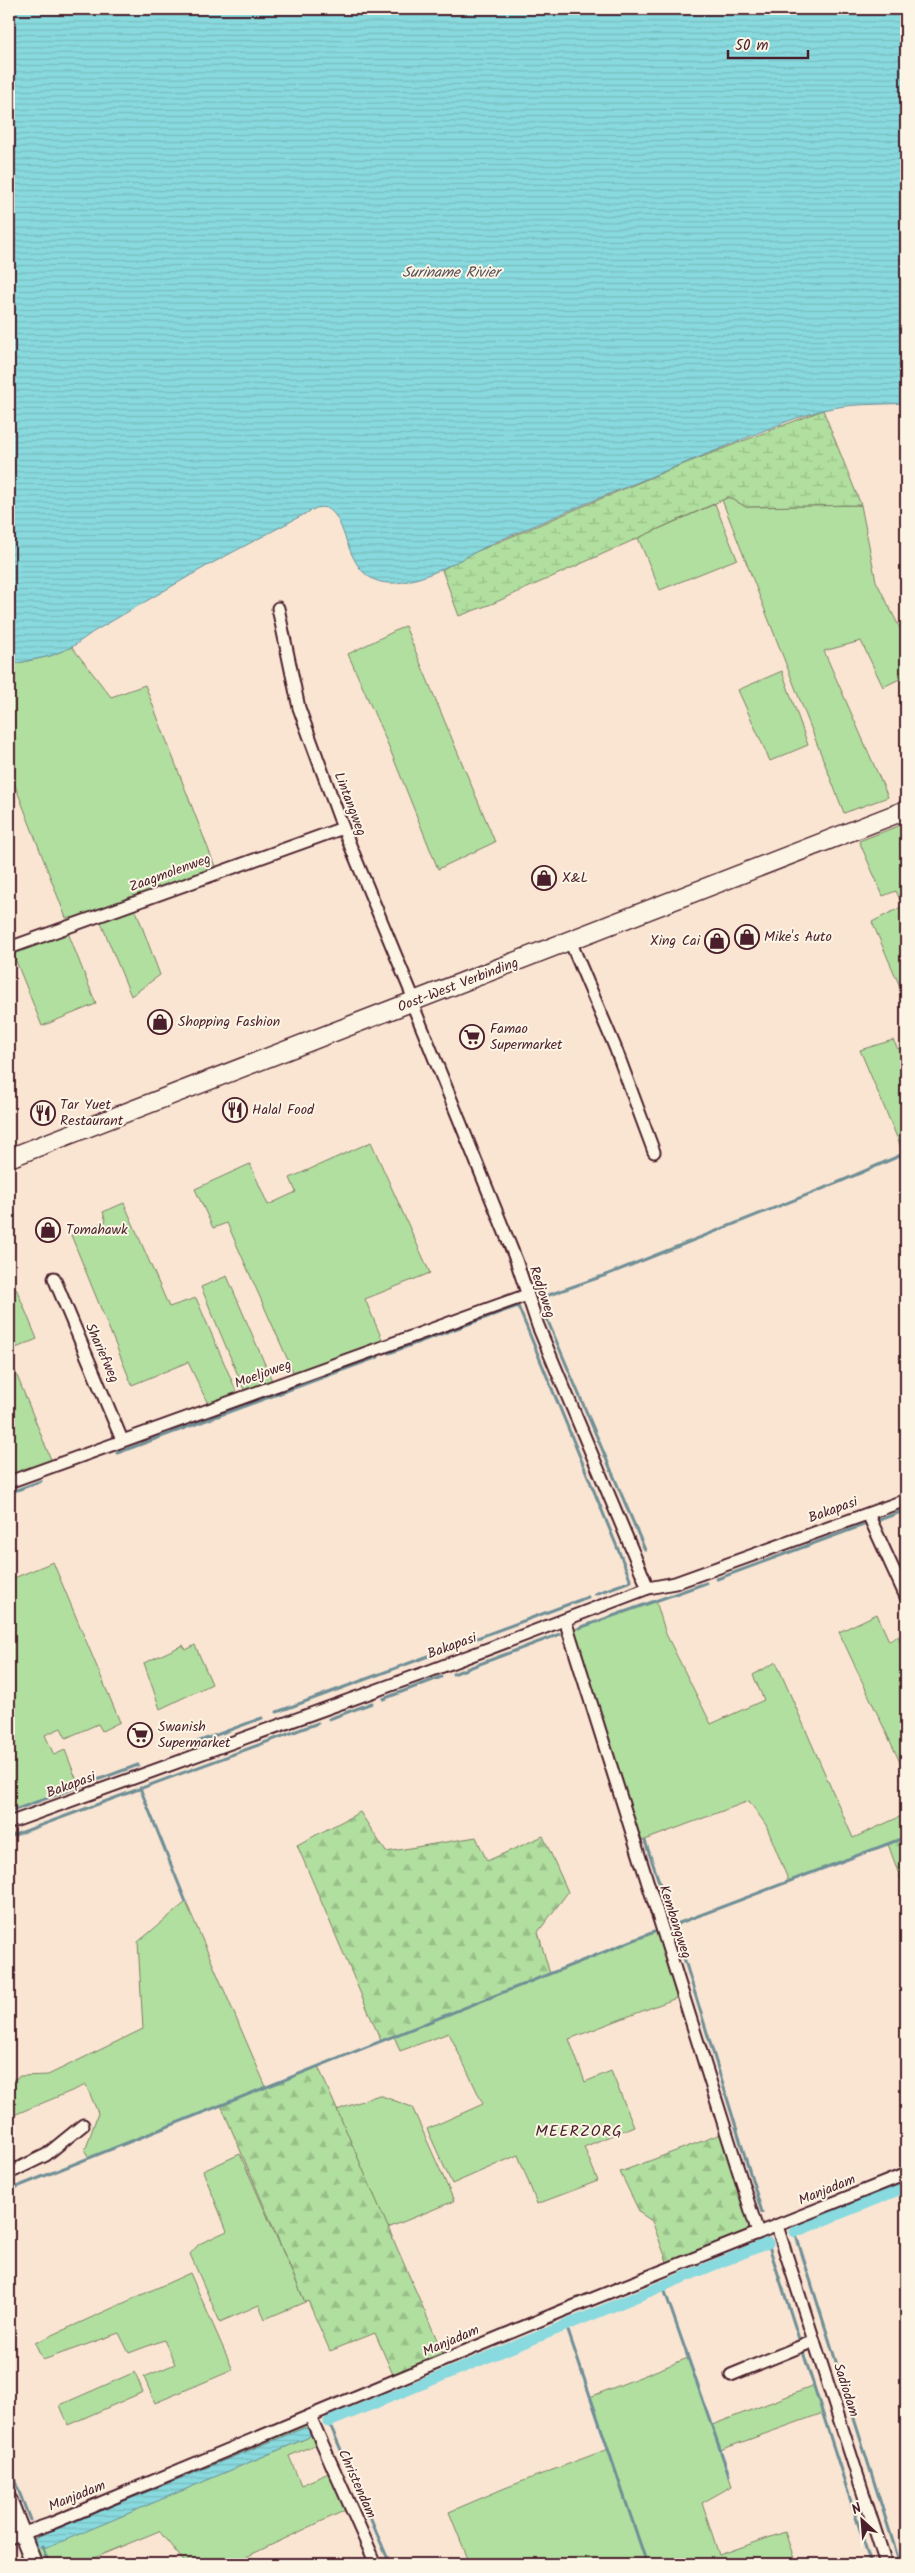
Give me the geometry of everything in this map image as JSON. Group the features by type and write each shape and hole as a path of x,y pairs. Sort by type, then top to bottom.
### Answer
{"main road":[{"name":"Oost-West Verbinding","path":"9,1158 414,1003 906,810"}],"street":[{"name":"Lintangweg","path":"278,608 299,708 342,828 414,1003"},
{"name":"Zaagmolenweg","path":"9,948 342,828"},
{"path":"570,941 615,1047 654,1152"},
{"name":"Redjoweg","path":"414,1003 516,1260 527,1295 578,1424 648,1588"},
{"name":"Shariefweg","path":"54,1278 122,1440"},
{"name":"Moeljoweg","path":"9,1482 527,1295"},
{"name":"Bakapasi","path":"9,1823 566,1620 648,1588 675,1582 906,1500"},
{"path":"868,1514 906,1597"},
{"name":"Kembangweg","path":"566,1620 758,2232"},
{"path":"9,2173 46,2155 83,2125"},
{"name":"Manjadam","path":"18,2537 758,2232 906,2174"},
{"name":"Sadiodam","path":"777,2226 886,2564"},
{"path":"731,2375 814,2341"},
{"name":"Christendam","path":"310,2416 376,2564"},
{"path":"9,2500 18,2537 32,2562"}],"green space":[{"path":"823,410 861,505 746,507 729,497 494,603 459,616 442,570 461,558 671,469"},
{"path":"729,497 746,507 861,505 876,581 906,640 906,676 883,687 861,641 824,651 888,797 844,813 722,500"},
{"path":"715,504 737,559 660,590 638,538"},
{"path":"405,626 495,842 438,869 389,747 348,654"},
{"path":"72,647 111,697 145,685 216,869 77,918 66,918 9,770 9,665 50,656"},
{"path":"782,671 808,745 770,761 738,690"},
{"path":"906,823 906,989 902,991 872,922 903,906 896,891 883,896 859,841"},
{"path":"134,905 160,975 131,996 99,918"},
{"path":"67,930 96,1004 42,1026 12,951"},
{"path":"893,1040 898,1049 906,1047 906,1153 904,1154 860,1050"},
{"path":"371,1142 430,1273 365,1299 384,1344 295,1376 227,1223 213,1228 195,1189 250,1164 268,1205 296,1192 290,1178"},
{"path":"124,1203 169,1307 196,1298 238,1395 209,1406 188,1362 132,1385 71,1235 106,1221 103,1212"},
{"path":"227,1276 273,1383 245,1392 201,1287"},
{"path":"16,1288 37,1339 9,1351 9,1291"},
{"path":"9,1356 52,1462 9,1479"},
{"path":"53,1562 120,1722 102,1731 98,1724 66,1738 61,1728 45,1735 54,1755 65,1750 79,1786 9,1812 9,1580"},
{"path":"656,1601 666,1634 711,1724 764,1700 753,1675 776,1662 853,1838 906,1814 906,1837 789,1882 766,1825 749,1801 637,1843 572,1630"},
{"path":"877,1614 889,1641 898,1636 906,1655 906,1775 839,1632"},
{"path":"183,1645 186,1650 195,1645 212,1684 160,1709 144,1663"},
{"path":"360,1812 386,1852 476,1837 487,1861 543,1836 568,1892 538,1932 550,1974 381,2041 297,1845"},
{"path":"906,1837 906,1894 888,1844"},
{"path":"186,1902 266,2087 89,2158 85,2151 98,2113 86,2085 9,2117 9,2082 20,2076 48,2075 143,2029 138,1942"},
{"path":"658,1931 679,1997 569,2039 585,2082 611,2071 634,2126 584,2147 598,2181 537,2204 518,2155 452,2184 427,2129 483,2104 449,2033 400,2051 394,2036"},
{"path":"318,2066 444,2356 394,2377 375,2333 330,2351 308,2301 305,2302 221,2105"},
{"path":"379,2095 412,2107 454,2201 388,2228 337,2110"},
{"path":"721,2134 751,2230 747,2234 668,2264 652,2221 640,2213 620,2172"},
{"path":"240,2154 305,2302 265,2319 259,2305 220,2322 190,2254 199,2244 227,2231 203,2171"},
{"path":"190,2273 233,2370 155,2403 144,2377 175,2364 164,2340 129,2353 119,2333 43,2360 35,2343"},
{"path":"688,2358 712,2425 814,2386 823,2413 720,2450 732,2486 702,2503 719,2555 785,2532 796,2564 470,2564 449,2512 505,2488 608,2449 590,2397"},
{"path":"135,2372 143,2392 68,2425 60,2405"},
{"path":"305,2423 307,2423 319,2443 289,2456 301,2485 331,2472 348,2509 231,2564 186,2564 159,2531 79,2564 40,2564 31,2538 33,2535","holes":["304,2428 311,2435 44,2548 37,2547 34,2539 39,2536"]}],"water":[{"name":"Suriname Rivier","path":"9,9 906,9 906,403 844,406 797,418 494,543 433,573 408,581 384,583 368,576 356,563 337,518 328,509 316,508 205,567 93,632 72,647 50,656 9,665"},
{"path":"308,2428 311,2435 307,2438 44,2549 37,2547 34,2539 39,2536"}],"waterway":[{"path":"645,1550 544,1312 543,1297 606,1275 837,1183 906,1153"},
{"path":"389,1353 518,1306 631,1581 595,1594"},
{"path":"117,1453 378,1357"},
{"path":"9,1493 41,1481"},
{"path":"879,1520 906,1510"},
{"path":"717,1579 869,1523"},
{"path":"579,1628 706,1583"},
{"path":"277,1712 588,1597"},
{"path":"453,1674 560,1634"},
{"path":"383,1699 441,1677"},
{"path":"329,1719 372,1703"},
{"path":"184,1747 262,1718"},
{"path":"9,1837 318,1723"},
{"path":"9,1812 138,1765"},
{"path":"140,1788 186,1902"},
{"path":"674,1925 906,1837"},
{"path":"645,1841 674,1925 762,2212"},
{"path":"9,2190 654,1932"},
{"path":"795,2232 906,2187"},
{"path":"795,2232 900,2564"},
{"path":"768,2243 800,2342"},
{"path":"329,2422 768,2243"},
{"path":"663,2286 729,2475"},
{"path":"566,2325 647,2564"},
{"path":"803,2352 871,2564"},
{"path":"329,2422 390,2564"},
{"path":"9,2466 30,2520"},
{"path":"42,2546 49,2564"}],"place":[{"name":"X&L","path":"544,878"},
{"name":"Mike's Auto","path":"747,937"},
{"name":"Xing Cai","path":"717,941"},
{"name":"Shopping Fashion","path":"160,1022"},
{"name":"Famao Supermarket","path":"472,1037"},
{"name":"Halal Food","path":"235,1110"},
{"name":"Tar Yuet Restaurant","path":"43,1113"},
{"name":"Tomahawk","path":"48,1230"},
{"name":"Swanish Supermarket","path":"140,1735"}],"district":[{"name":"MEERZORG","path":"579,2131"}]}
